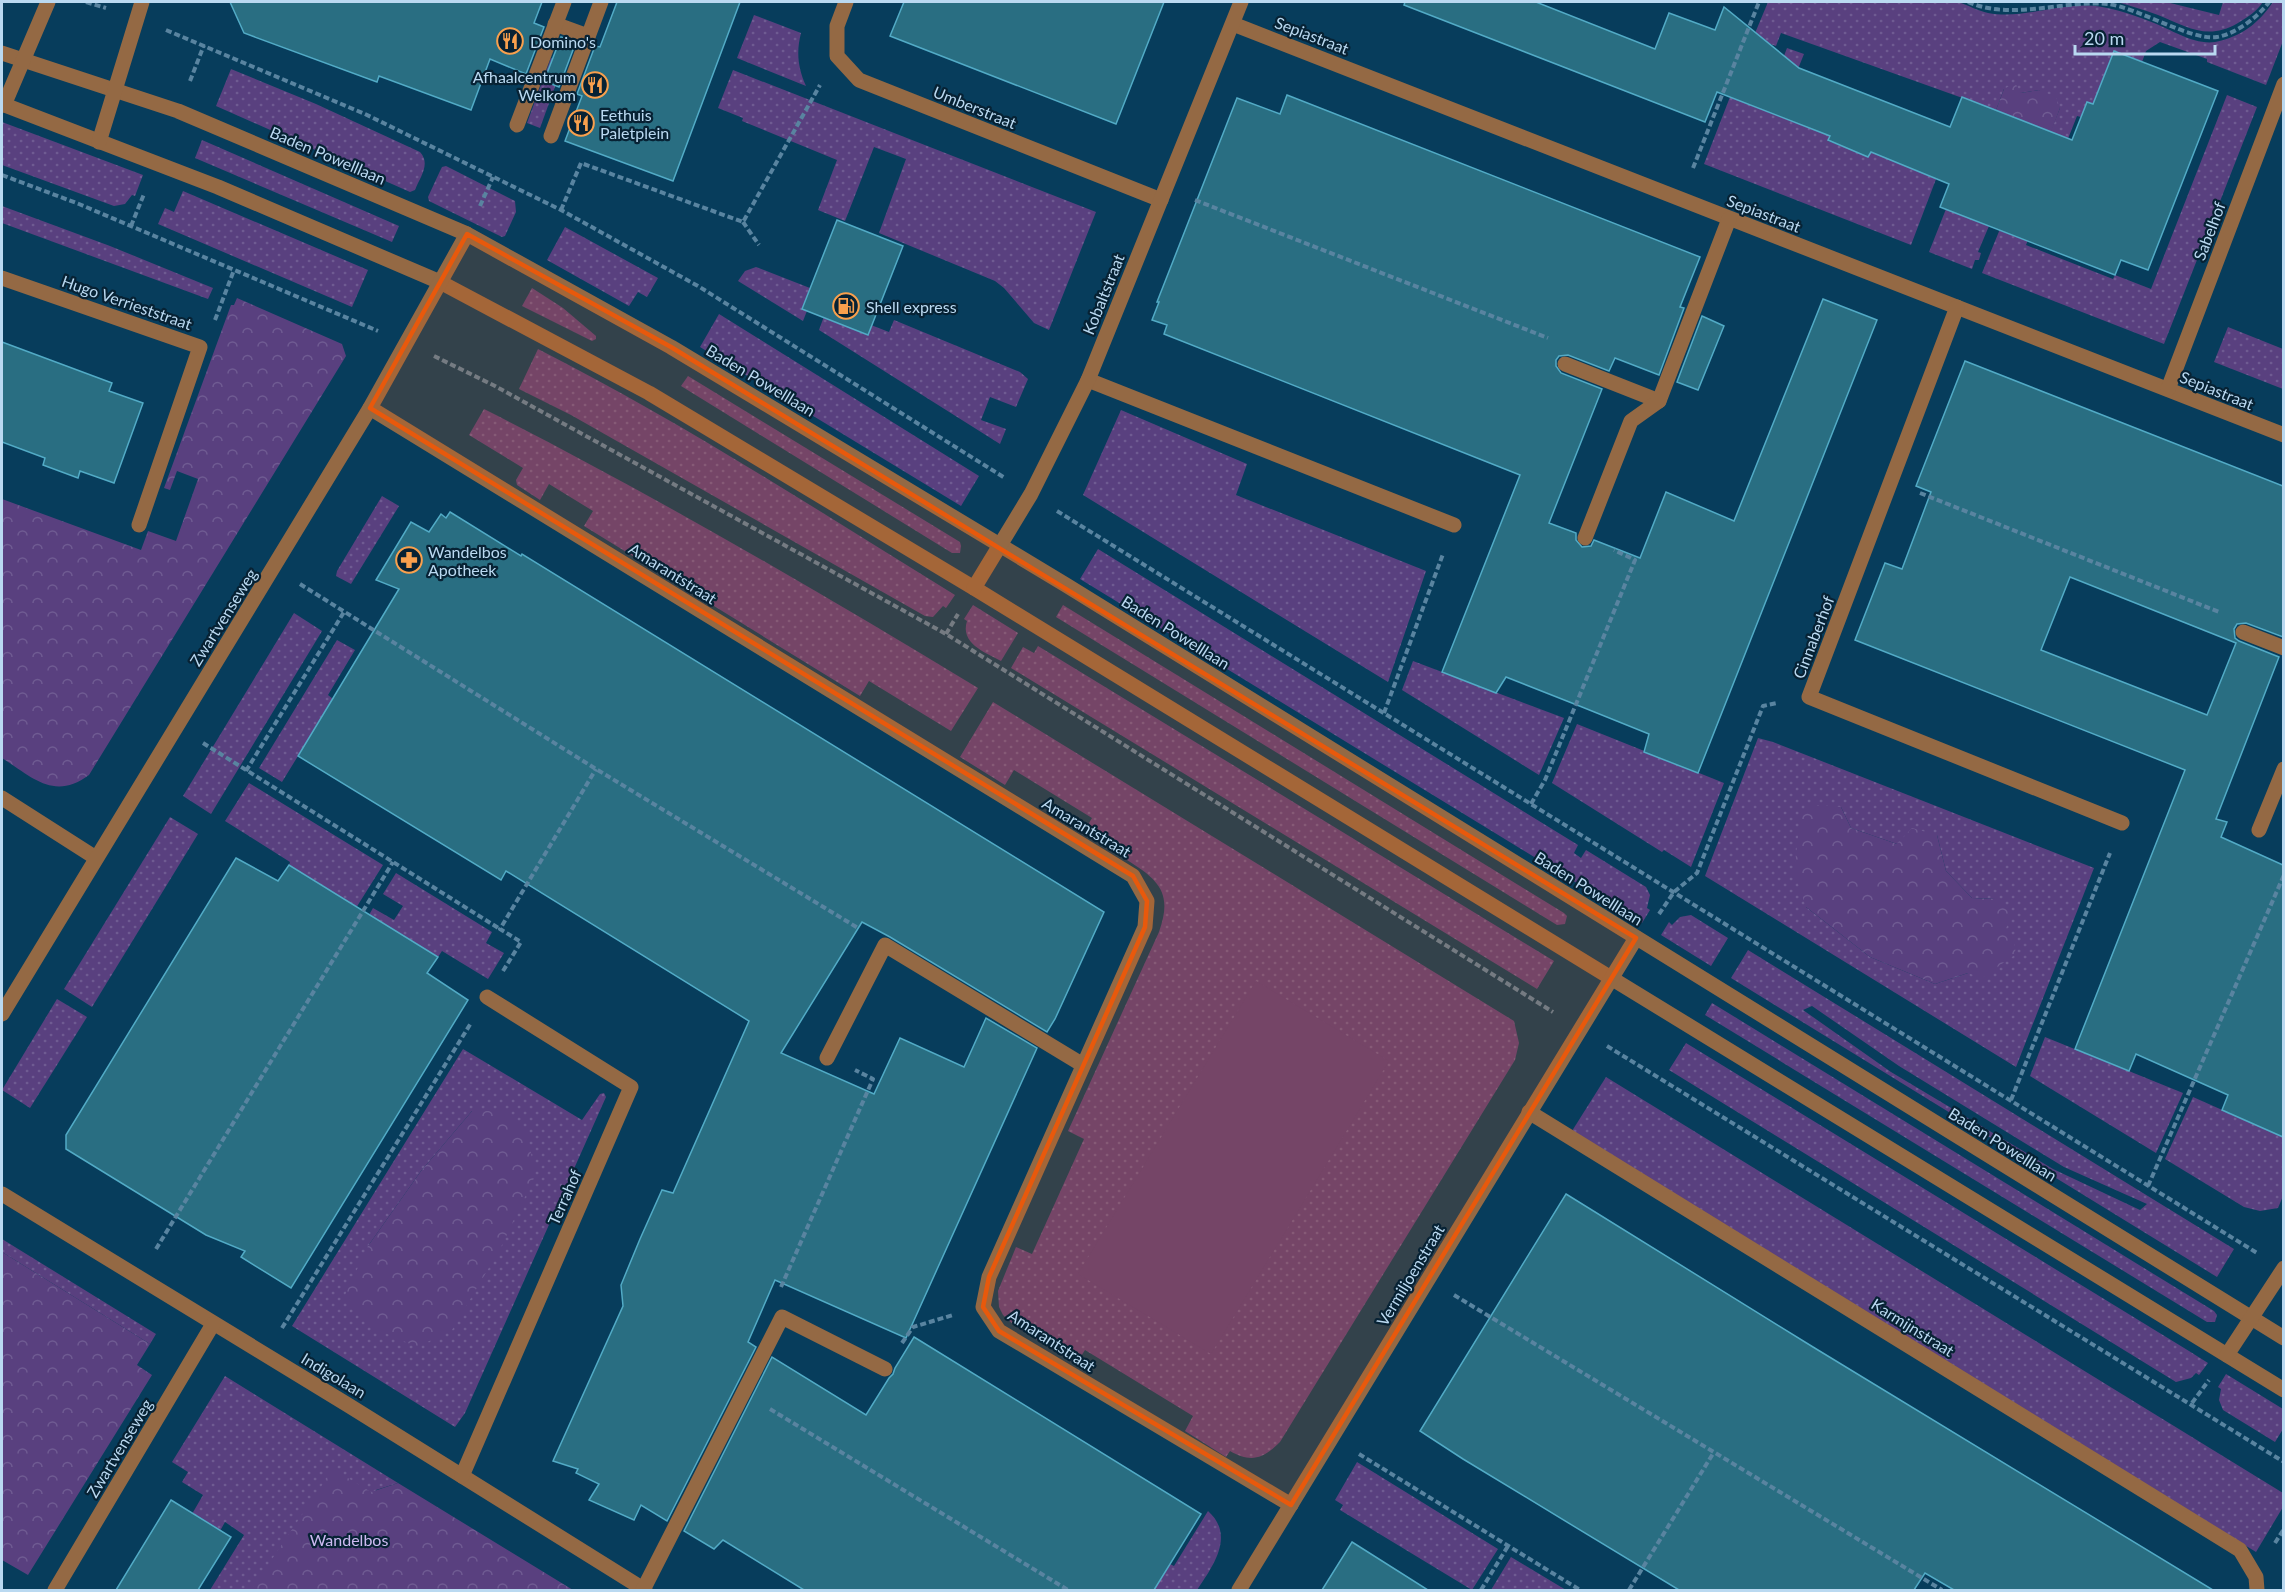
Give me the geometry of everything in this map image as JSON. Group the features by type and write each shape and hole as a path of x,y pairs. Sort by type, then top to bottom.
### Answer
{"street":[{"path":"48,2 3,105 218,188 440,282 649,393 974,588 2283,1390"},
{"path":"99,142 142,2"},
{"path":"517,125 564,2"},
{"path":"551,136 601,2"},
{"path":"837,56 837,26 846,2"},
{"name":"Kobaltstraat","path":"974,588 1031,494 1088,380 1241,2"},
{"path":"555,24 588,36"},
{"name":"Sepiastraat","path":"1233,24 2283,435"},
{"name":"Baden Powelllaan","path":"2,53 178,111 467,234 671,347 1000,545 2283,1338"},
{"name":"Umberstraat","path":"837,56 859,80 1163,194"},
{"name":"Sabelhof","path":"2168,389 2283,84"},
{"path":"1586,538 1631,420 1659,401 1729,219"},
{"name":"Zwartvenseweg","path":"2,1014 370,408 467,234"},
{"name":"Hugo Verrieststraat","path":"2,278 200,347 139,525"},
{"name":"Cinnaberhof","path":"1957,307 1809,697 2122,823"},
{"path":"1565,364 1659,401"},
{"path":"1088,380 1454,525"},
{"name":"Amarantstraat","path":"370,408 1133,876 1147,901 1145,927 989,1277 983,1307 999,1331 1291,1505"},
{"path":"2243,632 2283,648"},
{"path":"2259,830 2283,769"},
{"path":"2,798 96,858"},
{"name":"Vermiljoenstraat","path":"1239,1590 1636,938"},
{"path":"827,1058 885,945 1083,1065"},
{"name":"Terrahof","path":"462,1476 631,1087 487,997"},
{"name":"Karmijnstraat","path":"1529,1112 2240,1550 2256,1576 2257,1590"},
{"name":"Indigolaan","path":"2,1194 644,1590"},
{"path":"2227,1355 2283,1268"},
{"path":"644,1590 782,1317 885,1369"},
{"name":"Zwartvenseweg","path":"56,1590 213,1324"}],"path":[{"path":"86,2 204,45 365,114 561,210 698,286 2283,1268"},
{"path":"1681,199 1759,2"},
{"path":"1968,2 1991,10 2074,2 2109,4 2191,33 2215,38 2225,35 2262,12 2269,2"},
{"path":"743,222 837,56"},
{"path":"561,210 581,163 743,222 759,245"},
{"path":"2,175 80,204 406,343 495,386 946,634 1581,1030 2283,1462"},
{"path":"1163,194 1571,348 1565,364"},
{"path":"200,347 209,335 234,270"},
{"path":"1891,482 2247,622 2243,632"},
{"path":"1384,713 1454,525"},
{"path":"1531,804 1545,780 1635,560"},
{"path":"274,568 885,945"},
{"path":"246,771 344,612"},
{"path":"1674,892 1697,873 1763,706 1809,697"},
{"path":"176,727 521,942 265,1355"},
{"path":"500,929 597,769"},
{"path":"2010,1100 2122,823"},
{"path":"139,1278 393,862"},
{"path":"2148,1186 2283,875"},
{"path":"782,1317 778,1292 873,1078 827,1058"},
{"path":"1428,1279 1942,1590"},
{"path":"885,1369 913,1327 983,1307"},
{"path":"744,1393 1068,1590"},
{"path":"1332,1437 1580,1590"},
{"path":"1629,1590 1714,1452"},
{"path":"1481,1590 1508,1546"}],"highlighted area":[{"path":"467,234 671,347 1636,938 1291,1505 999,1331 983,1307 989,1277 1145,927 1147,901 1133,876 370,408"}],"green space":[{"path":"1768,2 1958,2 1984,12 2002,14 2073,6 2102,7 2154,23 2191,39 2215,42 2241,33 2255,23 2273,2 2283,2 2283,41 2266,85 2207,62 2207,59 2160,42 2146,51 2142,62 2114,51 2093,104 2081,117 2077,116 2026,245 2113,279 2115,275 2151,289 2227,95 2257,107 2164,344 1982,273 2000,229 2033,175 2060,108 2039,90 2021,93 2004,89 1996,110 1781,33 1776,46 1753,38"},
{"path":"2117,2 2166,2 2219,15 2223,2 2263,2 2238,23 2217,31 2207,32 2188,28 2153,13"},
{"path":"754,15 801,33 799,60 806,86 737,58"},
{"path":"1749,48 1782,61 1787,48 1804,54 1779,116 1830,136 1828,141 1868,156 1871,152 1941,166 1911,245 1704,164"},
{"path":"551,58 564,62 540,128 527,123"},
{"path":"231,69 316,104 420,152 425,166 415,190 410,192 216,106"},
{"path":"733,70 1096,212 1049,330 1034,323 1004,288 995,281 879,233 906,159 874,147 845,221 818,210 837,160 742,121 743,118 718,108"},
{"path":"2015,83 2021,93 2039,90 2056,97 2060,108 2051,132 1996,110 2004,89"},
{"path":"2,122 143,175 135,196 132,195 125,204 114,206 2,165"},
{"path":"202,140 399,226 392,242 195,158"},
{"path":"446,166 515,201 516,212 505,236 502,237 429,201 428,197 440,171"},
{"path":"183,191 368,270 352,307 158,224 165,208 174,212"},
{"path":"2,206 110,246 213,288 208,299 2,223"},
{"path":"1946,209 1989,226 1978,252 1981,253 1979,260 1975,260 1972,269 1929,252"},
{"path":"565,227 658,278 647,297 638,292 629,306 547,260"},
{"path":"756,267 815,290 803,321 738,281 745,271"},
{"path":"532,288 563,308 596,336 596,339 592,341 522,306"},
{"path":"237,298 342,344 346,356 89,775 76,783 65,786 54,786 33,779 2,758 2,499 141,550 148,531 176,541 198,479 177,471 170,490 164,488 231,305 234,305"},
{"path":"827,308 889,332 894,320 1020,372 1028,379 1016,407 990,397 981,420 1006,429 1000,444 819,330"},
{"path":"719,314 979,476 961,506 700,347"},
{"path":"2228,327 2283,349 2283,389 2214,362"},
{"path":"538,349 697,437 955,595 946,608 943,606 933,617 925,616 571,415 519,389"},
{"path":"688,376 960,542 960,553 952,553 681,386"},
{"path":"484,409 547,441 733,544 978,688 951,731 869,681 860,696 584,526 593,511 549,484 540,500 517,485 516,480 523,468 469,435"},
{"path":"1121,410 1247,464 1236,495 1426,571 1388,682 1083,495"},
{"path":"382,496 399,506 351,584 336,576 337,571"},
{"path":"1098,549 1578,845 1574,853 1581,858 1586,850 1646,887 1650,895 1647,908 1650,910 1642,923 1080,579"},
{"path":"973,605 1018,633 1001,661 975,646 967,635 967,621 964,619"},
{"path":"1063,605 1564,913 1567,916 1565,924 1557,925 1056,617"},
{"path":"294,613 322,631 211,814 183,796"},
{"path":"337,640 355,650 328,695 333,699 282,782 259,768"},
{"path":"1038,646 1554,961 1537,989 1011,668 1023,647 1034,653"},
{"path":"1413,661 1564,718 1539,775 1402,690"},
{"path":"993,702 1514,1021 1519,1043 1515,1060 1280,1442 1262,1455 1251,1458 1230,1451 1226,1457 1185,1431 1193,1416 1085,1350 1076,1364 1015,1326 1003,1315 999,1307 998,1291 1016,1247 1032,1254 1084,1139 1068,1131 1159,932 1164,907 1163,897 1155,881 1127,860 1083,833 1092,818 1014,770 1005,785 960,757"},
{"path":"1577,724 1724,783 1691,867 1664,850 1662,852 1552,783"},
{"path":"1758,738 2094,868 2016,1067 1705,876","holes":["1841,807 1851,828 1897,844 1937,835 1946,871 1972,898 1995,899 2005,931 1968,973 1935,984 1870,957 1806,907"]},
{"path":"249,783 383,865 356,908 289,865 290,862 225,821"},
{"path":"1806,804 1841,807 1851,828 1897,844 1912,828 1937,835 1946,871 1972,898 1996,899 2007,907 2010,919 2005,931 2013,937 2016,954 1982,978 1968,973 1935,984 1870,957 1806,907 1794,871 1800,821"},
{"path":"170,817 198,834 92,1007 64,989"},
{"path":"396,873 492,932 486,943 504,953 488,979 442,951 438,957 369,915 373,908 394,920 403,906 383,894"},
{"path":"1691,915 1728,938 1711,966 1661,935 1669,922 1672,925 1680,917"},
{"path":"1748,950 2234,1249 2217,1277 1731,978","holes":["1812,1006 1899,1066 2064,1167 2147,1204 2140,1210 2053,1169 1891,1072 1803,1010"]},
{"path":"1256,981 1389,1061 1211,1354 1078,1274"},
{"path":"57,999 87,1017 30,1108 2,1090"},
{"path":"1712,1003 2214,1311 2217,1315 2215,1322 2207,1322 1705,1015"},
{"path":"2045,1037 2183,1093 2156,1153 2030,1076"},
{"path":"1686,1043 2208,1363 2199,1375 2196,1373 2191,1378 2176,1382 1669,1070"},
{"path":"463,1049 582,1120 600,1094 604,1093 606,1097 465,1413 455,1427 292,1326","holes":["472,1111 502,1111 368,1246 421,1171"]},
{"path":"1606,1077 2283,1493 2283,1507 2256,1552 1576,1135 1572,1131"},
{"path":"2193,1097 2283,1137 2283,1196 2278,1208 2260,1211 2244,1207 2165,1159"},
{"path":"472,1111 503,1111 527,1131 535,1176 500,1249 452,1330 417,1347 376,1329 345,1295 368,1246 421,1171"},
{"path":"2,1239 156,1334 150,1344 2,1252"},
{"path":"2,1252 150,1344 137,1365 152,1375 28,1575 2,1560"},
{"path":"2226,1374 2283,1409 2283,1429 2275,1442 2223,1410 2219,1400 2221,1389 2218,1387"},
{"path":"225,1376 398,1483 376,1490 337,1590 210,1590 244,1535 225,1522 220,1531 192,1514 203,1495 182,1482 188,1472 172,1462"},
{"path":"1357,1462 1498,1549 1472,1590 1340,1510 1343,1505 1335,1500"},
{"name":"Wandelbos","path":"333,1469 371,1492 398,1483 573,1590 251,1590"},
{"path":"1208,1511 1216,1521 1221,1541 1219,1551 1197,1590 1154,1590 1170,1564 1174,1566"},
{"path":"1511,1557 1566,1590 1491,1590"}],"building":[{"path":"230,2 542,2 534,23 544,27 526,74 490,59 471,110 379,76 377,82 244,33"},
{"path":"617,2 740,2 673,181 565,141 582,96 577,94 595,46 600,47"},
{"path":"904,2 1164,2 1116,124 890,36"},
{"path":"1405,2 1536,2 1655,49 1669,13 1715,30 1724,7 1799,68 1950,127 1962,97 2072,140 2087,102 2093,104 2114,51 2218,91 2148,270 2121,260 2115,275 1940,207 1949,184 1871,152 1868,157 1828,140 1830,136 1717,92 1705,122 1404,5"},
{"path":"561,37 576,42 559,87 544,81"},
{"path":"1287,95 1700,257 1680,307 1684,308 1659,375 1615,358 1609,371 1568,355 1559,356 1556,360 1556,366 1561,373 1602,389 1549,523 1576,533 1576,540 1582,547 1591,546 1594,540 1640,558 1666,492 1734,521 1823,299 1877,320 1698,773 1644,752 1649,734 1506,677 1496,693 1442,672 1520,475 1164,334 1167,325 1152,320 1237,98 1280,114"},
{"path":"837,220 903,246 868,335 802,309"},
{"path":"1702,316 1724,326 1698,390 1677,382"},
{"path":"2,342 112,383 109,391 143,403 114,483 80,471 78,478 43,465 45,458 2,442"},
{"path":"1965,361 2283,486 2283,637 2246,623 2237,624 2234,629 2235,638 2239,641 2279,657 2216,819 2227,822 2221,837 2283,865 2283,1137 2222,1110 2228,1095 2136,1054 2129,1071 2075,1049 2185,770 1855,640 1885,563 1902,569 1931,492 1916,486","holes":["2070,577 2236,643 2207,715 2041,650"]},
{"path":"450,512 1104,912 1047,1032 862,922 781,1053 874,1094 900,1038 964,1067 986,1018 1037,1048 906,1338 775,1280 748,1342 756,1347 667,1521 641,1505 634,1520 589,1500 599,1484 576,1473 578,1469 553,1461 623,1306 621,1285 640,1239 662,1190 673,1193 749,1021 506,871 501,880 298,756 399,589 376,580 411,522 429,532 441,514 446,518"},
{"path":"236,858 278,881 289,865 438,957 427,973 468,1000 291,1288 241,1257 245,1251 206,1235 66,1149 66,1135"},
{"path":"1566,1194 2213,1590 1954,1590 1925,1573 1914,1590 1679,1590 1463,1459 1420,1431"},
{"path":"914,1337 1201,1514 1154,1590 804,1590 723,1540 714,1549 684,1531 772,1357 866,1415"},
{"path":"171,1500 231,1537 198,1590 116,1590"},
{"path":"1352,1542 1428,1590 1322,1590"}],"place":[{"name":"Domino's","path":"510,41"},
{"name":"Afhaalcentrum Welkom","path":"595,85"},
{"name":"Eethuis Paletplein","path":"581,123"},
{"name":"Shell express","path":"846,306"},
{"name":"Wandelbos Apotheek","path":"409,560"}]}
